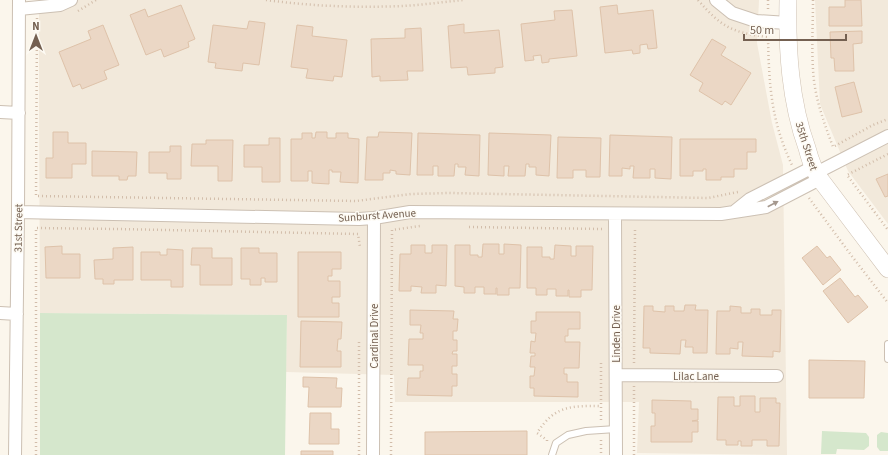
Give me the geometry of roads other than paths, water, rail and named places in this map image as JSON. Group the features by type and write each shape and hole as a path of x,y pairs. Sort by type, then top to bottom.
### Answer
{"street":[{"path":"19,4 60,5 71,0"},
{"path":"716,0 732,13 756,22 788,23"},
{"name":"35th Street","path":"788,0 790,78 800,130 816,173 888,269"},
{"name":"31st Street","path":"15,455 19,4"},
{"path":"0,112 18,113"},
{"name":"Sunburst Avenue","path":"18,212 351,218 374,218 410,212 721,214 766,207 816,173 888,136"},
{"name":"Linden Drive","path":"615,214 616,455"},
{"name":"Cardinal Drive","path":"374,218 374,455"},
{"path":"0,313 17,314"},
{"name":"Lilac Lane","path":"616,375 777,376"}],"lane":[{"path":"888,344 888,359"},
{"path":"552,455 556,443 568,434 616,429"}]}
